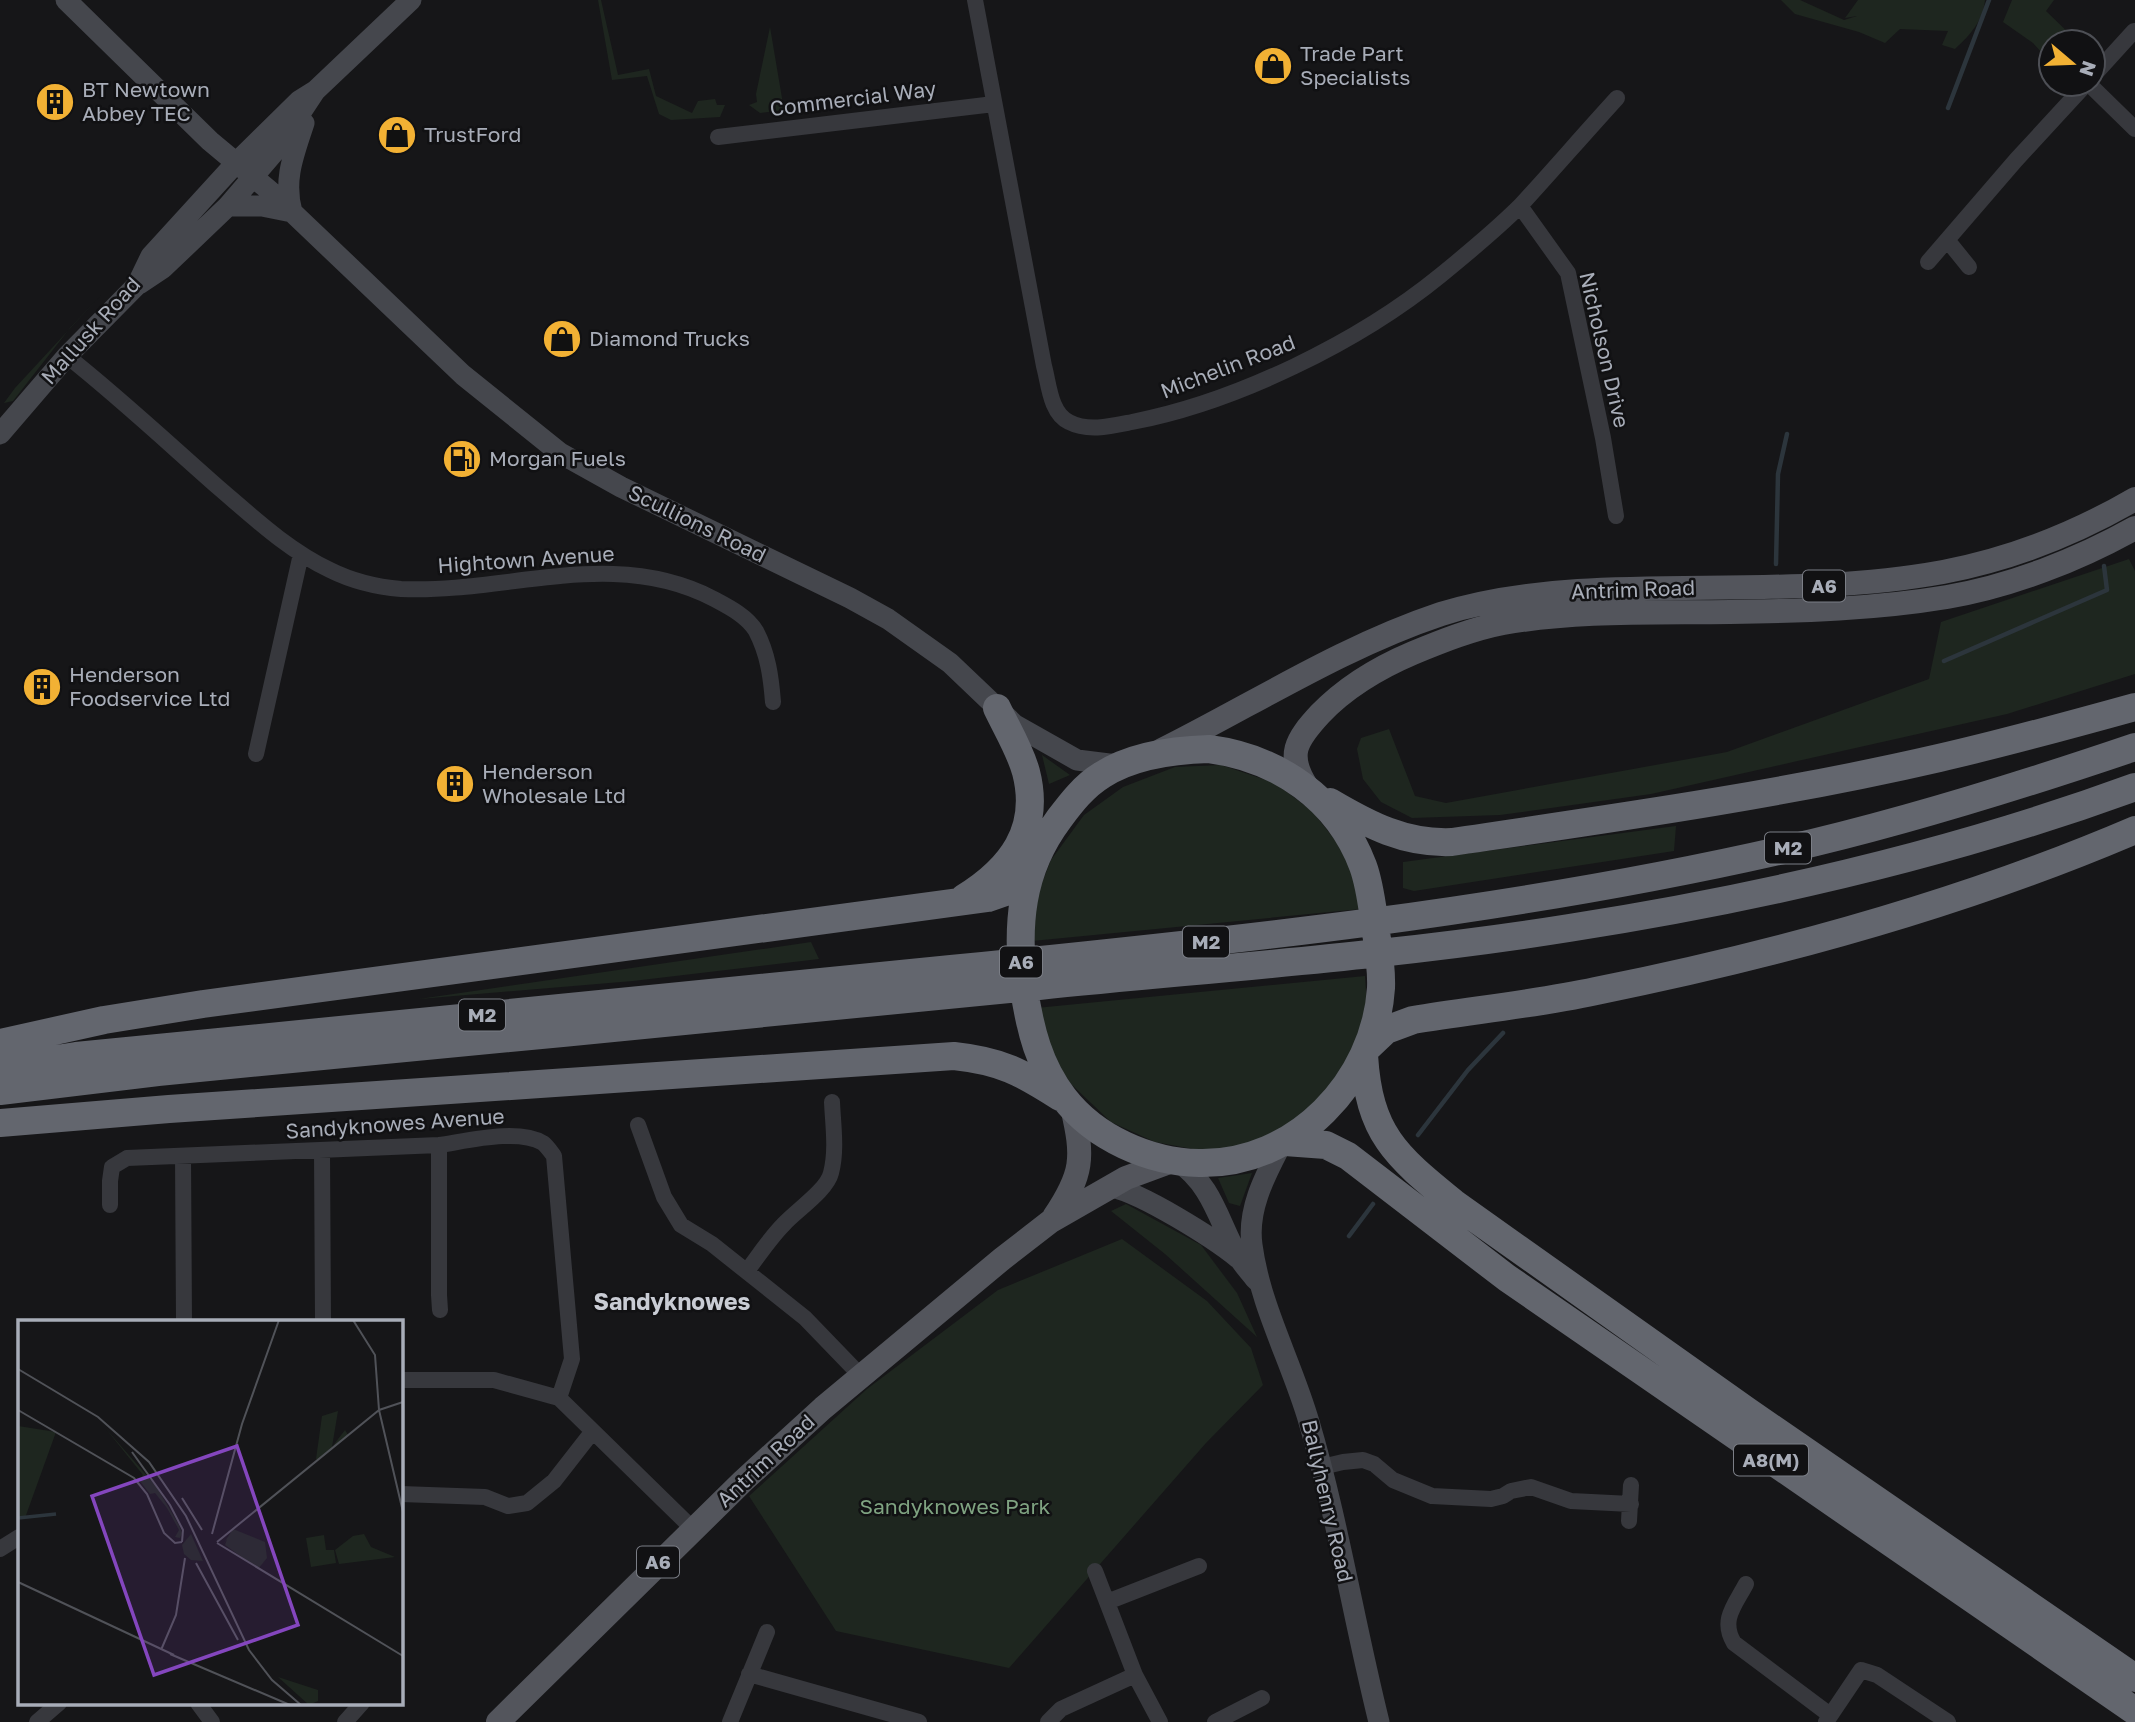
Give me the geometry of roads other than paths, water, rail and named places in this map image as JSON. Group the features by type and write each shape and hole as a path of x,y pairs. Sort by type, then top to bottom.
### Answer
{"highway":[{"path":"1310,790 1390,834 1432,843 1452,842 1847,778 1953,755 2135,707"},
{"path":"959,902 1003,869 1027,831 1030,811 1027,773 1006,717"},
{"name":"M2","path":"1085,968 1566,891 1786,849 2027,784 2135,747"},
{"name":"A6","path":"1189,750 1227,752 1267,764 1310,790 1345,830 1363,866 1368,883 1381,972 1378,1008 1365,1052 1343,1090 1317,1119 1283,1143 1217,1162 1175,1161 1125,1145 1105,1134 1069,1104 1041,1062 1026,1003 1020,921 1025,887 1034,860 1052,828 1083,789 1103,775 1139,760 1189,750"},
{"name":"M2","path":"0,1091 965,980 1085,968 1331,958 1567,929 1677,910 1838,876 1999,832 2135,787"},
{"path":"1365,1052 1386,1030 1413,1020 1594,992 1832,936 2004,880 2135,830"},
{"path":"0,1043 104,1020 203,1004 998,896 1021,881 1034,860"},
{"name":"M2","path":"0,1068 156,1048 965,980"},
{"name":"A8(M)","path":"1365,1052 1365,1075 1372,1110 1378,1123 1393,1149 1425,1180 1746,1411 2135,1678"},
{"path":"0,1123 169,1109 954,1056 981,1059 1017,1070 1069,1104"},
{"name":"A8(M)","path":"1283,1143 1326,1144 1349,1156 1449,1236 1507,1278 2135,1711"}],"main road":[{"name":"Scullions Road","path":"66,0 235,164 292,212 463,376 560,453 621,487 888,619 950,663 1006,717 1077,760 1109,765 1139,760"},
{"path":"137,285 163,268 228,206 276,150 315,92 411,0"},
{"name":"Mallusk Road","path":"2,429 137,285 151,256 235,164 299,101 315,92"},
{"path":"228,206 262,206 292,212 288,198 289,169 315,92"},
{"name":"Antrim Road","path":"1139,760 1369,642 1466,607 1543,593 1616,589 1819,586 1944,572 2010,555 2046,542 2076,530 2135,499"},
{"name":"Antrim Road","path":"1310,790 1295,765 1296,750 1299,738 1324,710 1390,664 1434,644 1475,630 1582,614 1823,610 1948,596 2043,570 2135,528"},
{"name":"Scullions Road","path":"1006,717 1032,763 1039,807 1034,860"},
{"name":"Antrim Road","path":"1051,1221 1072,1188 1079,1166 1080,1148 1069,1104"},
{"name":"Ballyhenry Road","path":"1283,1143 1260,1188 1253,1210 1252,1245 1260,1285 1308,1419 1322,1468 1378,1722"},
{"name":"Antrim Road","path":"498,1722 748,1476 861,1376 1002,1259 1051,1221 1126,1178 1175,1161"},
{"name":"Ballyhenry Road","path":"1175,1161 1196,1176 1204,1186 1216,1205 1240,1259 1260,1285"},
{"path":"1112,1187 1142,1199 1222,1244 1240,1259"}],"street":[{"name":"Michelin Road","path":"975,0 1044,366 1056,411 1069,422 1094,428 1149,419 1192,408 1279,373 1351,336 1439,277 1520,206 1617,98"},
{"path":"2107,57 2126,32"},
{"path":"1928,262 2074,98"},
{"path":"2102,98 2135,129"},
{"name":"Commercial Way","path":"718,137 994,104"},
{"name":"Nicholson Drive","path":"1520,206 1568,273 1603,438 1616,516"},
{"path":"1948,241 1969,267"},
{"name":"Hightown Avenue","path":"68,356 237,504 301,554 351,579 400,589 622,573 676,584 734,610 754,629 768,658 773,702"},
{"path":"256,754 301,554"},
{"path":"747,1271 782,1226 821,1191 831,1175 834,1148 832,1102"},
{"path":"638,1125 660,1187 681,1225 712,1244 806,1318 861,1376"},
{"name":"Sandyknowes Avenue","path":"110,1205 112,1167 127,1158 439,1145 522,1136 544,1144 554,1156 572,1359 559,1398"},
{"path":"439,1145 440,1310"},
{"path":"322,1151 323,1320"},
{"path":"183,1156 184,1320"},
{"path":"402,1380 494,1380 559,1398 693,1529"},
{"path":"402,1494 485,1497 508,1506 527,1503 554,1480 593,1431"},
{"path":"1322,1468 1363,1460 1374,1464 1393,1480 1432,1496 1491,1499 1511,1491 1531,1488 1571,1502 1630,1504"},
{"path":"1629,1521 1631,1485"},
{"path":"0,1549 18,1538"},
{"path":"1107,1602 1199,1566"},
{"path":"1095,1571 1135,1675 1160,1722"},
{"path":"1746,1584 1728,1619 1727,1631 1734,1643 1828,1719 1861,1671 1877,1675 1948,1722"},
{"path":"730,1722 767,1632"},
{"path":"749,1674 919,1722"},
{"path":"1048,1722 1061,1709 1135,1675"},
{"path":"1214,1722 1262,1698"},
{"path":"37,1722 58,1704"},
{"path":"199,1704 212,1722"},
{"path":"345,1722 361,1704"}],"waterway":[{"path":"1948,108 1989,0"},
{"path":"1776,564 1778,474 1787,434"},
{"path":"1944,661 2107,590 2104,566"},
{"path":"1418,1135 1468,1070 1503,1033"},
{"path":"1349,1236 1373,1204"}],"place":[{"name":"Trade Part Specialists","path":"1273,66"},
{"name":"BT Newtown Abbey TEC","path":"55,102"},
{"name":"TrustFord","path":"397,135"},
{"name":"Diamond Trucks","path":"562,339"},
{"name":"Morgan Fuels","path":"462,459"},
{"name":"Henderson Foodservice Ltd","path":"42,687"},
{"name":"Henderson Wholesale Ltd","path":"455,784"}],"district":[{"name":"Sandyknowes","path":"672,1302"}],"park label":[{"name":"Sandyknowes Park","path":"955,1507"}]}
